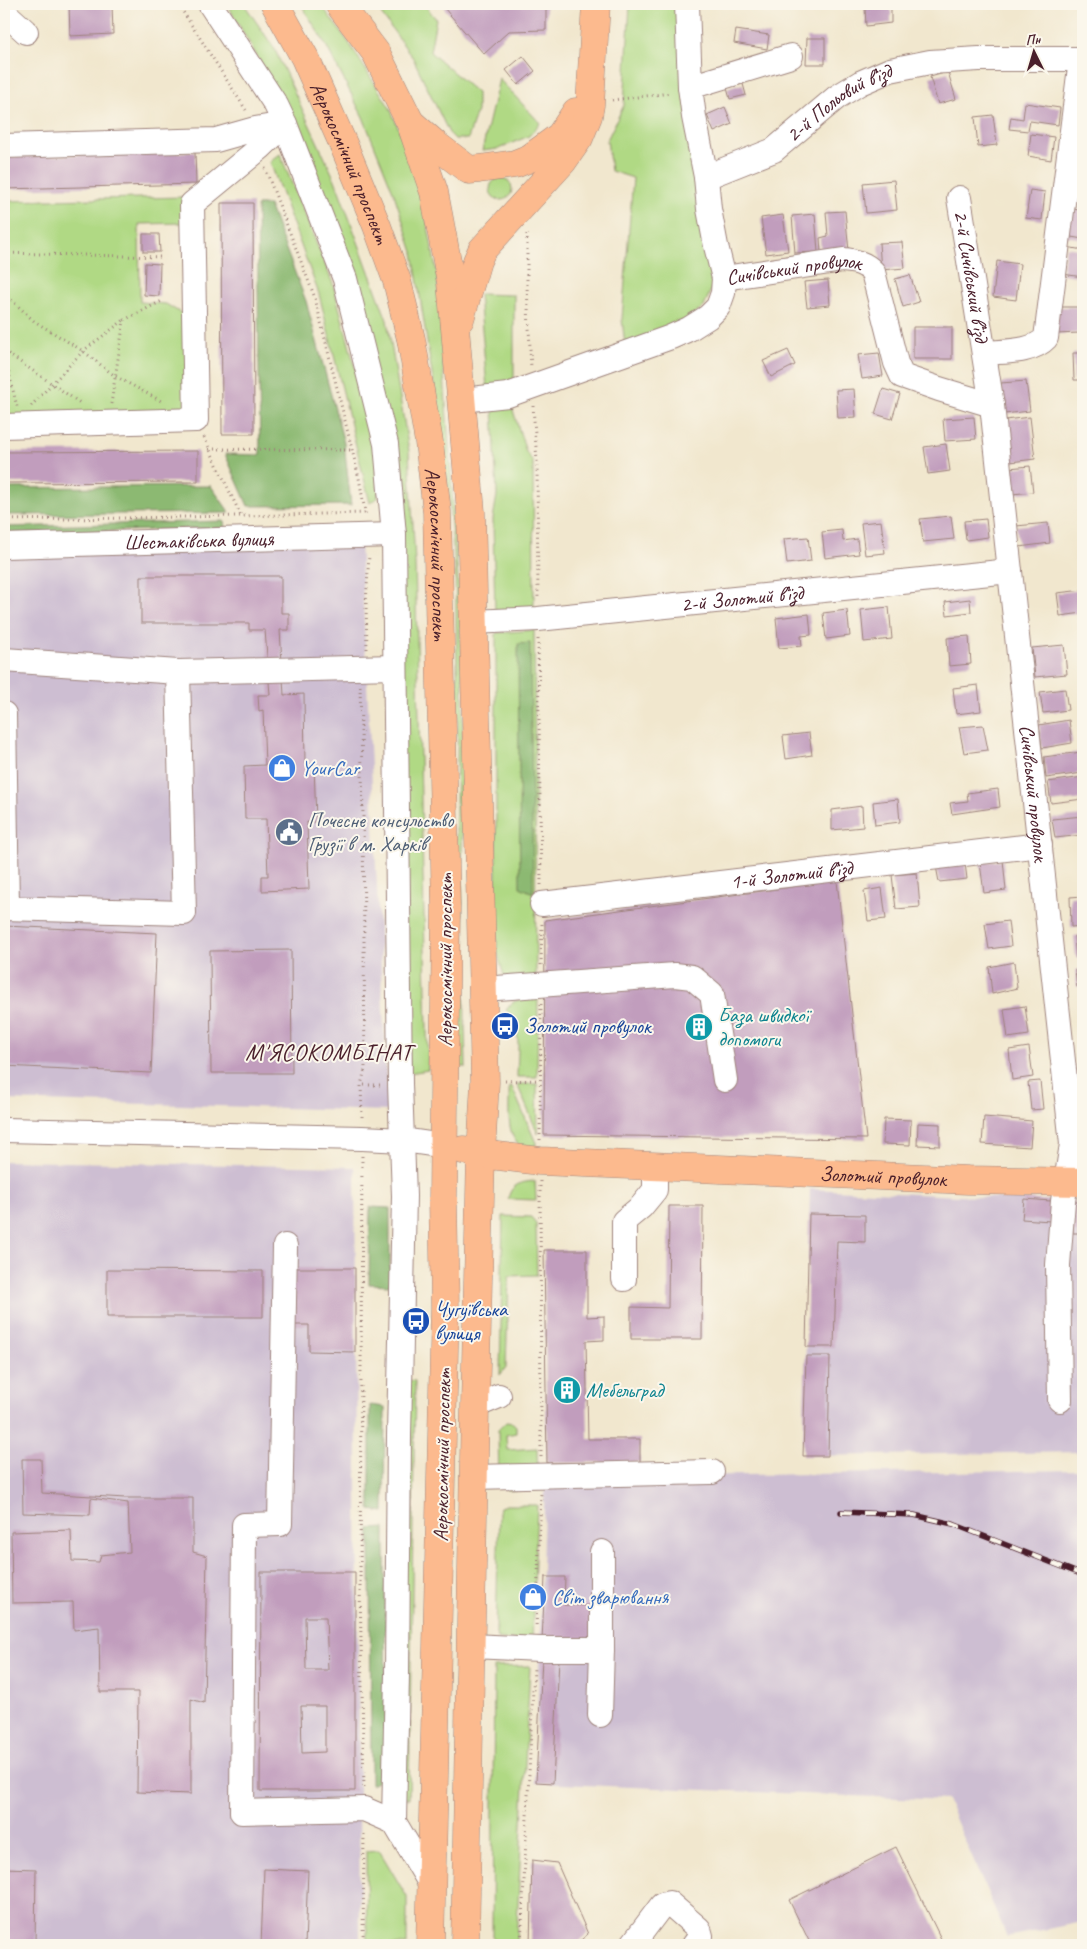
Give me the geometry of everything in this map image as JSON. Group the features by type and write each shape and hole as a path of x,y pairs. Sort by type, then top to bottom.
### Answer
{"main road":[{"name":"Аерокосмічний проспект","path":"275,4 305,58 344,146 378,226 397,281 411,339 430,442 437,512 446,888 445,1317 430,1945"},
{"name":"Аерокосмічний проспект","path":"339,4 376,53 411,124 434,192 451,282 472,512 484,1082 474,1406 465,1945"},
{"path":"456,335 464,300 482,250 563,162 579,138 588,116 596,4"},
{"path":"411,124 436,146 470,170 498,168 515,164 538,153 560,136 582,100 591,76"},
{"name":"Золотий провулок","path":"444,1146 481,1154 540,1161 968,1180 1074,1181"}],"street":[{"path":"210,4 276,105 285,124 345,279 386,444 394,535 400,1084 404,1140 399,1436 398,1674 394,1822 432,1886"},
{"path":"687,4 690,89 706,177 709,210 724,278"},
{"path":"4,12 26,32"},
{"path":"690,89 791,56"},
{"name":"2-й Польовий в’їзд","path":"706,177 774,150 837,97 860,83 890,70 930,62 979,59 1082,59"},
{"path":"984,354 1029,348 1039,345 1046,338 1082,59"},
{"path":"10,418 108,423 196,420 192,204 258,138 285,124"},
{"path":"4,146 258,138"},
{"name":"2-й Сичівський в’їзд","path":"959,198 984,354"},
{"name":"Сичівський провулок","path":"462,400 508,396 689,329 708,317 718,306 724,278 843,260 857,262 868,267 873,272 896,364 902,376 992,405"},
{"name":"Сичівський провулок","path":"984,354 992,405 1072,1144 1074,1181 1058,1265 1060,1400"},
{"name":"Шестаківська вулиця","path":"4,546 394,535"},
{"name":"2-й Золотий в’їзд","path":"473,622 538,619 1010,571"},
{"path":"4,660 178,672 395,667"},
{"path":"4,714 6,908 184,913 178,672"},
{"name":"1-й Золотий в’їзд","path":"542,904 1040,845"},
{"path":"483,989 675,975 692,977 712,994 726,1080"},
{"path":"4,1130 404,1140 444,1146"},
{"path":"624,1279 624,1221 641,1207 655,1190 655,1165"},
{"path":"285,1246 280,1524 244,1525 242,1812 364,1809 394,1822"},
{"path":"474,1406 500,1396"},
{"path":"473,1477 712,1472"},
{"path":"600,1715 602,1552"},
{"path":"470,1646 602,1649"},
{"path":"632,1945 662,1905 669,1903 699,1929 701,1936 694,1945"}],"path":[{"path":"178,4 253,120 267,174 314,298 359,478"},
{"path":"612,100 690,89"},
{"path":"521,1945 541,1475 540,1080 542,904 537,461 527,287 527,227"},
{"path":"4,253 163,257"},
{"path":"4,293 34,321 83,351 115,376 164,402"},
{"path":"26,411 83,351 124,320 164,300"},
{"path":"4,351 108,423 124,320"},
{"path":"4,351 10,418"},
{"path":"196,420 241,516"},
{"path":"209,449 352,450"},
{"path":"4,520 365,513"},
{"path":"367,645 366,604 369,572"},
{"path":"362,1117 361,1085 365,1068 360,680 363,668"},
{"path":"502,1081 540,1080"},
{"path":"361,1085 384,1084"},
{"path":"362,1154 360,1588 364,1809 363,1945"}],"shaded area":[{"path":"360,541 388,1111 4,1100 4,556"},
{"path":"4,1161 355,1167 360,1945 4,1945"},
{"path":"810,1189 1083,1202 1083,1452 803,1456"},
{"path":"1083,1470 1083,1922 1007,1937 947,1800 535,1783 545,1478"}],"green space":[{"path":"227,4 244,4 274,48 335,180 387,320 409,451 415,562 428,1070 409,1073 393,443 285,105"},
{"path":"301,4 320,4 322,6 349,43 390,108 419,179 437,274 459,593 463,688 462,889 466,1067 458,1067 456,818 458,711 455,568 438,412 413,252 394,194 363,117 327,47"},
{"path":"374,4 424,4 436,19 430,52 477,93 477,111 468,139 455,139 449,133 413,58"},
{"path":"630,4 678,4 715,279 704,307 676,326 625,346 622,319 633,178 611,171 607,140 624,105"},
{"path":"499,79 540,123 529,136 498,149 482,151"},
{"path":"280,154 333,284 378,454 378,497 370,503 319,294 270,162"},
{"path":"501,178 509,181 512,189 509,197 501,200 493,197 490,189 493,181"},
{"path":"186,197 187,223 139,224 140,302 166,304 187,317 188,410 4,419 4,201"},
{"path":"257,205 269,205 306,301 344,443 351,505 248,506 225,454 260,455"},
{"path":"479,294 514,295 514,381 511,384 487,388"},
{"path":"493,407 512,407 526,452 533,462 534,613 495,614 493,519 497,495"},
{"path":"211,486 230,513 4,515 4,488"},
{"path":"224,521 225,528 4,534 4,527"},
{"path":"534,630 536,981 504,976 497,951 496,891 496,633"},
{"path":"530,643 533,893 520,887 518,644"},
{"path":"538,993 537,1077 517,1077 517,1031 515,1022 506,1010 513,1002"},
{"path":"517,1084 537,1084 538,1134"},
{"path":"509,1087 512,1087 536,1143 535,1151 523,1148 517,1143 510,1129"},
{"path":"535,1181 536,1200 508,1199 509,1194 517,1185"},
{"path":"370,1207 390,1208 390,1285 369,1284"},
{"path":"503,1216 531,1217 536,1223 537,1275 509,1276 506,1367 500,1375"},
{"path":"405,1380 415,1381 409,1799 401,1797"},
{"path":"370,1405 385,1407 384,1512 370,1510"},
{"path":"506,1422 513,1423 516,1426 516,1433 506,1435 507,1450 537,1448 538,1489 508,1490 499,1484 498,1430"},
{"path":"506,1505 537,1505 532,1643 497,1638 496,1633 499,1511 500,1507"},
{"path":"385,1528 386,1771 381,1780 371,1785 370,1529"},
{"path":"530,1666 516,1943 514,1945 500,1945 492,1936 494,1667"},
{"path":"379,1850 407,1897 407,1945 367,1945 366,1851"}],"building":[{"path":"69,4 112,4 113,34 70,36"},
{"path":"449,4 546,4 546,30 509,31 484,54 444,8"},
{"path":"891,6 891,23 866,26 865,8"},
{"path":"736,30 769,35 767,49 734,43"},
{"path":"807,38 825,38 825,64 806,64"},
{"path":"523,56 535,71 518,85 506,70"},
{"path":"948,72 956,99 938,104 930,77"},
{"path":"743,84 746,95 730,99 727,88"},
{"path":"1025,103 1060,108 1058,125 1030,121 1028,131 1009,129 1011,117 1023,119"},
{"path":"725,107 732,124 714,132 707,115"},
{"path":"993,115 997,145 978,147 975,117"},
{"path":"1031,134 1054,137 1051,160 1028,156"},
{"path":"195,152 196,184 4,189 4,157"},
{"path":"1074,167 1083,169 1083,189 1071,187"},
{"path":"894,180 897,210 866,213 863,183"},
{"path":"1030,190 1045,192 1042,220 1026,218"},
{"path":"221,203 253,203 254,434 222,434"},
{"path":"1069,208 1083,211 1083,239 1065,236"},
{"path":"845,211 849,251 821,253 820,238 828,236 826,212"},
{"path":"815,214 818,252 795,253 792,216"},
{"path":"783,215 788,251 766,254 761,218"},
{"path":"143,234 159,234 160,252 143,252"},
{"path":"902,242 905,268 881,270 879,243"},
{"path":"1066,247 1083,250 1083,277 1062,274"},
{"path":"997,261 1020,264 1016,300 993,297"},
{"path":"145,263 160,264 159,296 144,295"},
{"path":"910,275 919,302 903,307 895,279"},
{"path":"828,280 830,305 807,307 804,282"},
{"path":"1054,307 1079,307 1080,333 1055,334"},
{"path":"913,327 952,327 952,359 913,359"},
{"path":"788,350 795,365 771,377 763,361"},
{"path":"879,353 883,376 862,379 858,355"},
{"path":"1073,353 1083,353 1083,380 1074,380"},
{"path":"1026,381 1030,411 1004,414 1001,383"},
{"path":"854,389 856,417 838,418 836,390"},
{"path":"883,389 900,394 892,419 875,414"},
{"path":"974,417 976,439 945,441 943,419"},
{"path":"1030,417 1035,459 1010,462 1005,420"},
{"path":"946,444 950,471 928,474 924,447"},
{"path":"198,451 198,482 4,483 4,452"},
{"path":"1030,466 1033,492 1012,494 1009,468"},
{"path":"951,516 954,539 923,542 920,519"},
{"path":"986,519 988,537 966,540 964,521"},
{"path":"881,521 885,553 865,555 861,523"},
{"path":"1048,523 1050,543 1019,547 1016,526"},
{"path":"842,530 843,541 857,539 859,554 825,558 822,532"},
{"path":"808,537 811,561 787,564 784,539"},
{"path":"141,576 281,576 281,613 289,613 289,630 280,630 284,695 304,694 305,764 314,764 316,822 307,822 309,889 262,891 262,876 268,876 266,819 245,819 244,766 265,765 263,710 259,711 258,695 270,695 265,630 249,630 249,623 141,623"},
{"path":"1083,590 1083,613 1060,616 1057,593"},
{"path":"970,599 971,612 947,615 945,602"},
{"path":"889,607 892,639 864,642 861,610"},
{"path":"847,610 850,636 826,639 823,613"},
{"path":"809,614 811,635 801,636 802,646 779,648 776,618"},
{"path":"969,636 971,664 949,666 947,638"},
{"path":"1064,645 1067,674 1035,677 1032,648"},
{"path":"978,685 981,711 956,714 953,688"},
{"path":"1065,689 1068,710 1043,713 1040,692"},
{"path":"1069,720 1072,743 1042,748 1039,725"},
{"path":"983,725 988,750 964,753 959,727"},
{"path":"809,733 812,755 786,759 783,736"},
{"path":"1081,752 1083,773 1046,778 1044,757"},
{"path":"1083,777 1083,799 1051,803 1048,782"},
{"path":"998,789 1000,807 952,814 950,803 968,801 967,793"},
{"path":"898,799 900,822 875,825 873,802"},
{"path":"862,806 863,827 832,830 832,810"},
{"path":"1083,816 1083,835 1055,838 1052,819"},
{"path":"1003,860 1006,890 984,893 980,863"},
{"path":"965,863 967,879 939,882 936,866"},
{"path":"917,873 920,907 896,909 892,875"},
{"name":"База швидкої допомоги","path":"837,881 866,1139 544,1135 545,920"},
{"path":"882,888 886,919 868,921 864,891"},
{"path":"1083,896 1083,926 1071,927 1070,897"},
{"path":"1008,921 1011,946 989,949 985,924"},
{"path":"4,926 157,933 151,1073 4,1066"},
{"path":"1083,935 1083,957 1076,958 1074,936"},
{"path":"291,950 292,1073 211,1073 210,951"},
{"path":"1014,962 1017,988 992,994 989,967"},
{"path":"1083,969 1083,986 1077,987 1075,970"},
{"path":"1025,1006 1029,1035 1008,1038 1004,1009"},
{"path":"1029,1047 1033,1077 1012,1080 1009,1050"},
{"path":"1040,1081 1043,1109 1031,1110 1028,1082"},
{"path":"984,1117 1032,1121 1030,1147 982,1144"},
{"path":"884,1119 911,1120 910,1145 883,1144"},
{"path":"918,1123 940,1124 940,1146 917,1145"},
{"path":"1024,1199 1051,1201 1050,1221 1022,1219"},
{"path":"1074,1202 1083,1202 1083,1233 1073,1233"},
{"path":"669,1206 703,1206 702,1339 631,1339 631,1307 668,1308"},
{"path":"809,1214 865,1215 865,1242 837,1241 834,1347 806,1347"},
{"name":"Мебельград","path":"544,1250 587,1250 587,1317 604,1316 604,1340 586,1341 588,1439 640,1439 640,1462 547,1463"},
{"path":"291,1268 355,1268 355,1352 309,1351 309,1325 290,1325"},
{"path":"107,1270 263,1271 263,1317 107,1317"},
{"path":"806,1356 830,1356 828,1456 803,1456"},
{"path":"22,1459 41,1459 42,1493 125,1498 193,1498 193,1552 207,1556 204,1703 191,1699 191,1794 137,1792 138,1692 100,1692 99,1627 74,1630 73,1602 12,1603 11,1532 71,1530 72,1561 99,1562 101,1555 130,1552 128,1503 91,1498 90,1515 23,1513"},
{"path":"261,1572 355,1572 355,1791 260,1791","holes":["305,1617 326,1617 328,1670 306,1670","301,1706 325,1706 325,1752 302,1753"]},
{"path":"545,1577 565,1577 564,1605 595,1606 594,1643 542,1641"},
{"path":"542,1658 559,1659 553,1783 536,1782"},
{"path":"896,1847 944,1945 811,1945 789,1900"},
{"path":"532,1860 557,1863 588,1934 575,1945 530,1945"},
{"path":"4,1868 36,1869 35,1945 4,1945"},
{"path":"264,1869 308,1871 305,1945 261,1945"}],"railway":[{"path":"841,1512 914,1515 953,1524 1083,1575"}],"place":[{"name":"YourCar","path":"282,768"},
{"name":"Почесне консульство Грузії в м. Харків","path":"289,832"},
{"name":"Золотий провулок","path":"505,1026"},
{"name":"База швидкої допомоги","path":"699,1027"},
{"name":"Чугуївська вулиця","path":"416,1321"},
{"name":"Мебельград","path":"567,1390"},
{"name":"Світ зварювання","path":"533,1597"}],"district":[{"name":"М'ЯСОКОМБІНАТ","path":"329,1052"}]}
